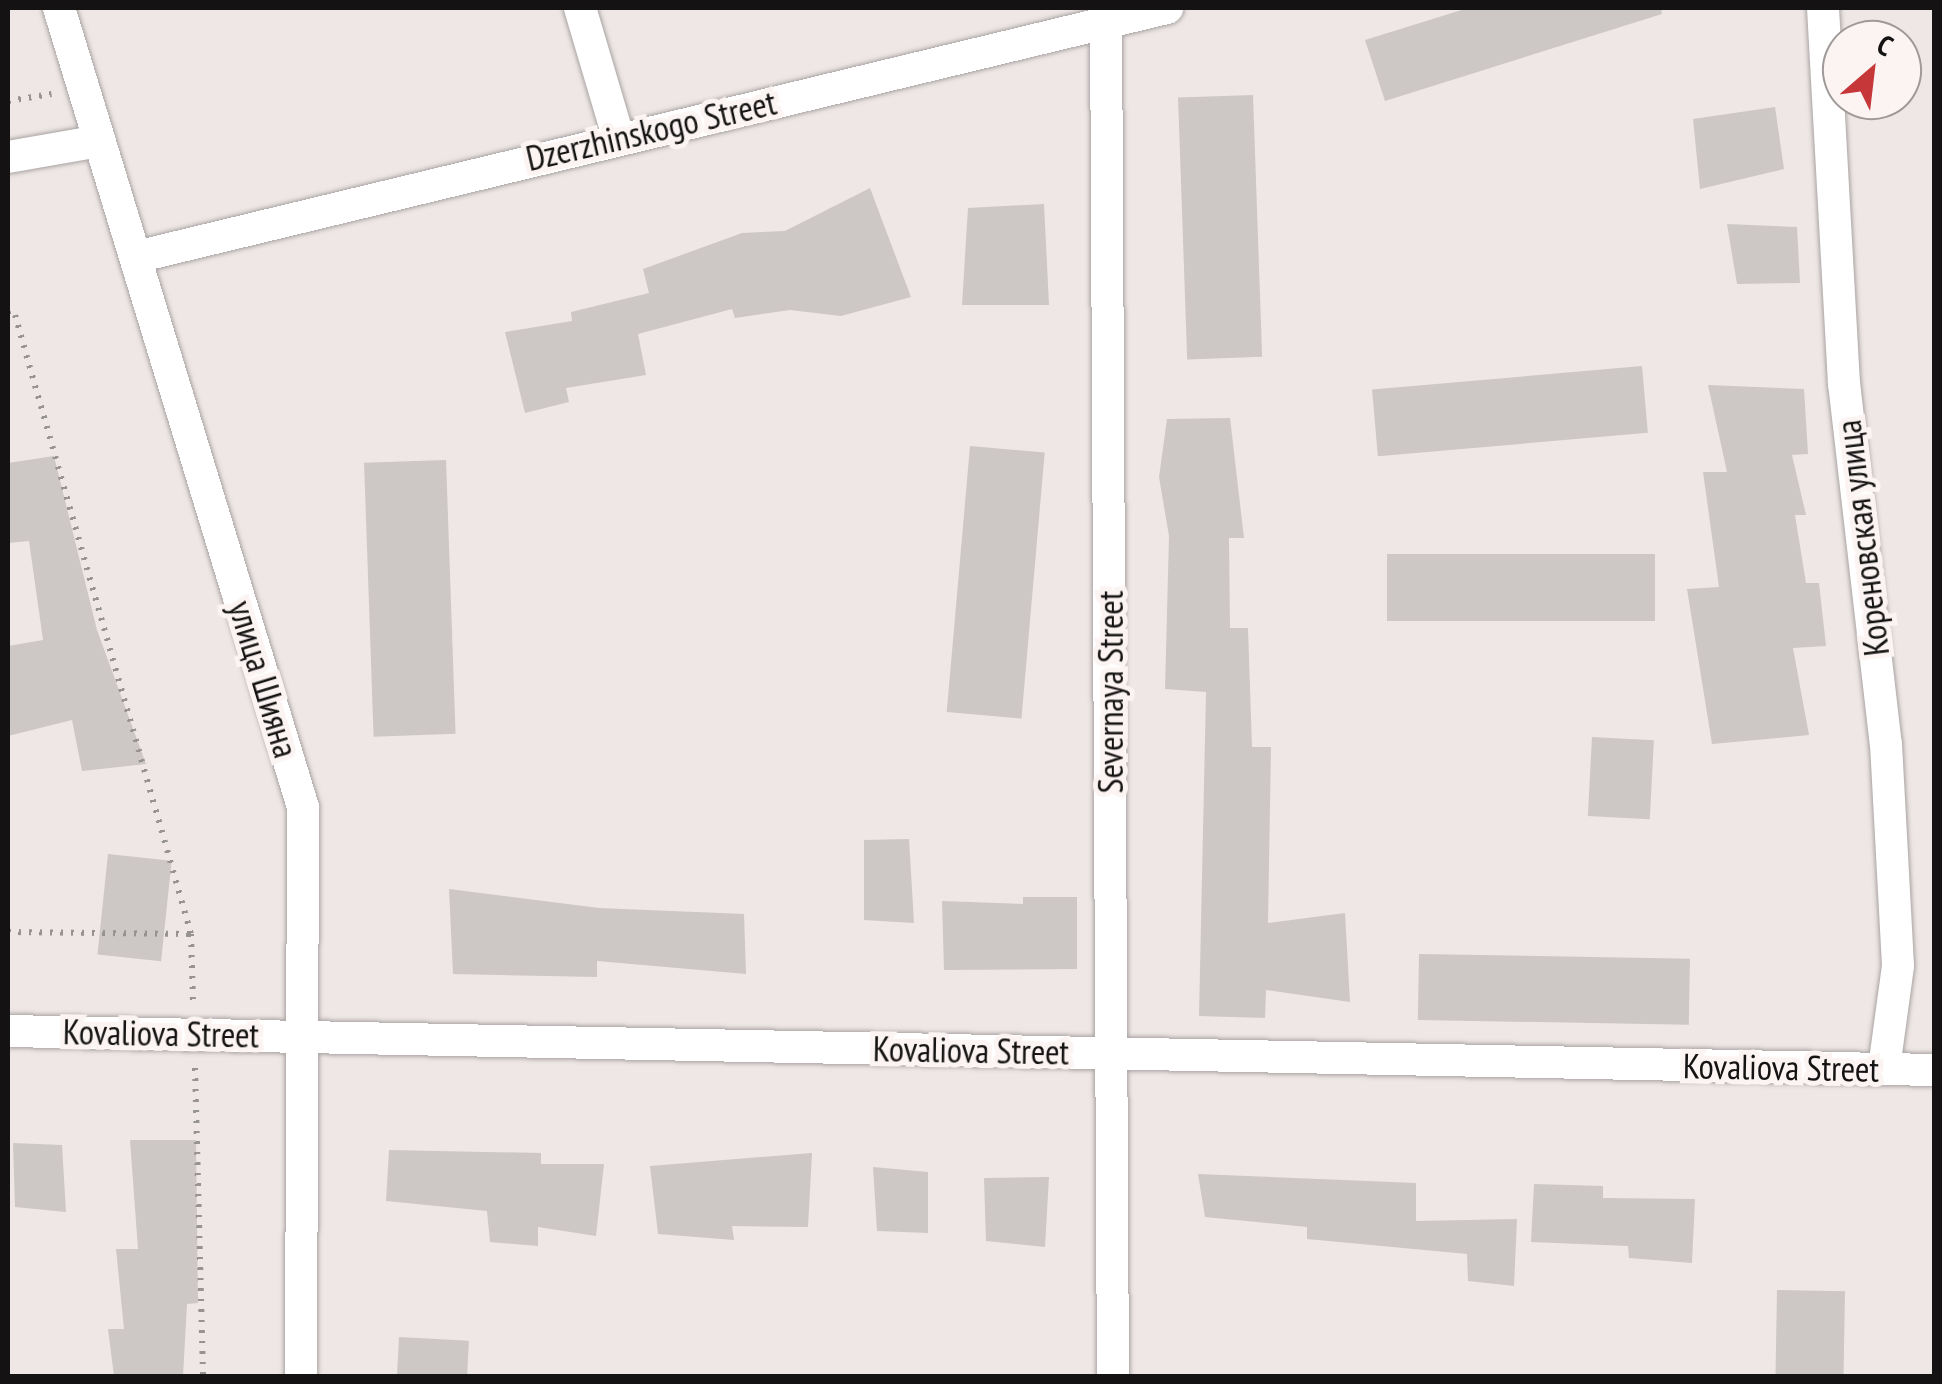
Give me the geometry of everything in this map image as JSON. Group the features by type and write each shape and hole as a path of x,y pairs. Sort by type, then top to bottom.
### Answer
{"street":[{"name":"улица Шияна","path":"58,8 303,807 305,1034 300,1376"},
{"path":"580,8 618,136"},
{"name":"Dzerzhinskogo Street","path":"136,257 1108,16 1167,8"},
{"name":"Кореновская улица","path":"1824,8 1844,383 1886,744 1898,966 1884,1068"},
{"name":"Severnaya Street","path":"1108,16 1114,1376"},
{"path":"8,157 100,141"},
{"name":"Kovaliova Street","path":"8,1031 305,1034 1934,1070"}],"path":[{"path":"8,314 15,314 191,934 194,1012"},
{"path":"8,932 191,934"},
{"path":"195,1052 203,1376"}],"building":[{"path":"1468,8 1661,8 1662,14 1385,101 1365,40"},
{"path":"1253,95 1262,357 1187,359 1178,98"},
{"path":"1775,107 1784,169 1700,189 1693,119"},
{"path":"870,188 911,297 841,316 790,310 735,318 732,309 638,334 646,375 566,388 569,402 525,413 505,332 572,321 571,312 649,293 643,269 742,233 785,231"},
{"path":"1044,204 1049,305 962,305 968,208"},
{"path":"1727,224 1797,227 1800,283 1737,284"},
{"path":"1642,366 1648,433 1378,456 1372,390"},
{"path":"1708,385 1804,389 1808,454 1792,455 1806,515 1795,515 1806,583 1819,583 1826,646 1793,648 1809,735 1712,744 1687,589 1719,587 1703,472 1727,472"},
{"path":"1230,418 1244,538 1229,538 1230,628 1248,628 1252,747 1271,747 1268,923 1345,913 1350,1002 1266,990 1265,1018 1199,1016 1206,692 1165,689 1169,536 1159,477 1167,419"},
{"path":"970,446 1045,453 1021,719 947,712"},
{"path":"54,456 97,630 146,764 82,771 72,720 8,736 8,646 43,640 29,541 8,543 8,463"},
{"path":"446,460 456,734 374,737 364,463"},
{"path":"1387,554 1655,554 1655,621 1387,621"},
{"path":"1592,737 1654,740 1650,819 1588,816"},
{"path":"909,839 914,923 864,920 864,840"},
{"path":"108,854 172,861 161,961 97,954"},
{"path":"449,889 599,908 744,914 746,974 597,961 597,977 453,974"},
{"path":"1023,897 1077,897 1077,969 944,970 942,901 1023,904"},
{"path":"1419,954 1690,959 1689,1025 1418,1020"},
{"path":"130,1140 196,1140 198,1303 187,1304 183,1376 114,1376 108,1329 124,1329 116,1249 138,1249"},
{"path":"13,1143 62,1145 66,1212 15,1207"},
{"path":"389,1150 541,1153 541,1164 604,1164 596,1236 538,1227 538,1246 490,1242 487,1211 386,1201"},
{"path":"812,1153 808,1227 732,1226 734,1240 658,1234 650,1166"},
{"path":"873,1167 928,1172 928,1233 877,1231"},
{"path":"1198,1174 1416,1183 1416,1221 1517,1219 1514,1286 1468,1281 1467,1254 1307,1239 1307,1227 1205,1217"},
{"path":"1049,1177 1045,1247 986,1241 984,1178"},
{"path":"1534,1184 1603,1186 1603,1198 1695,1199 1692,1263 1629,1258 1628,1246 1531,1242"},
{"path":"1777,1290 1845,1291 1844,1376 1775,1376"},
{"path":"399,1337 469,1341 467,1376 397,1376"}]}
